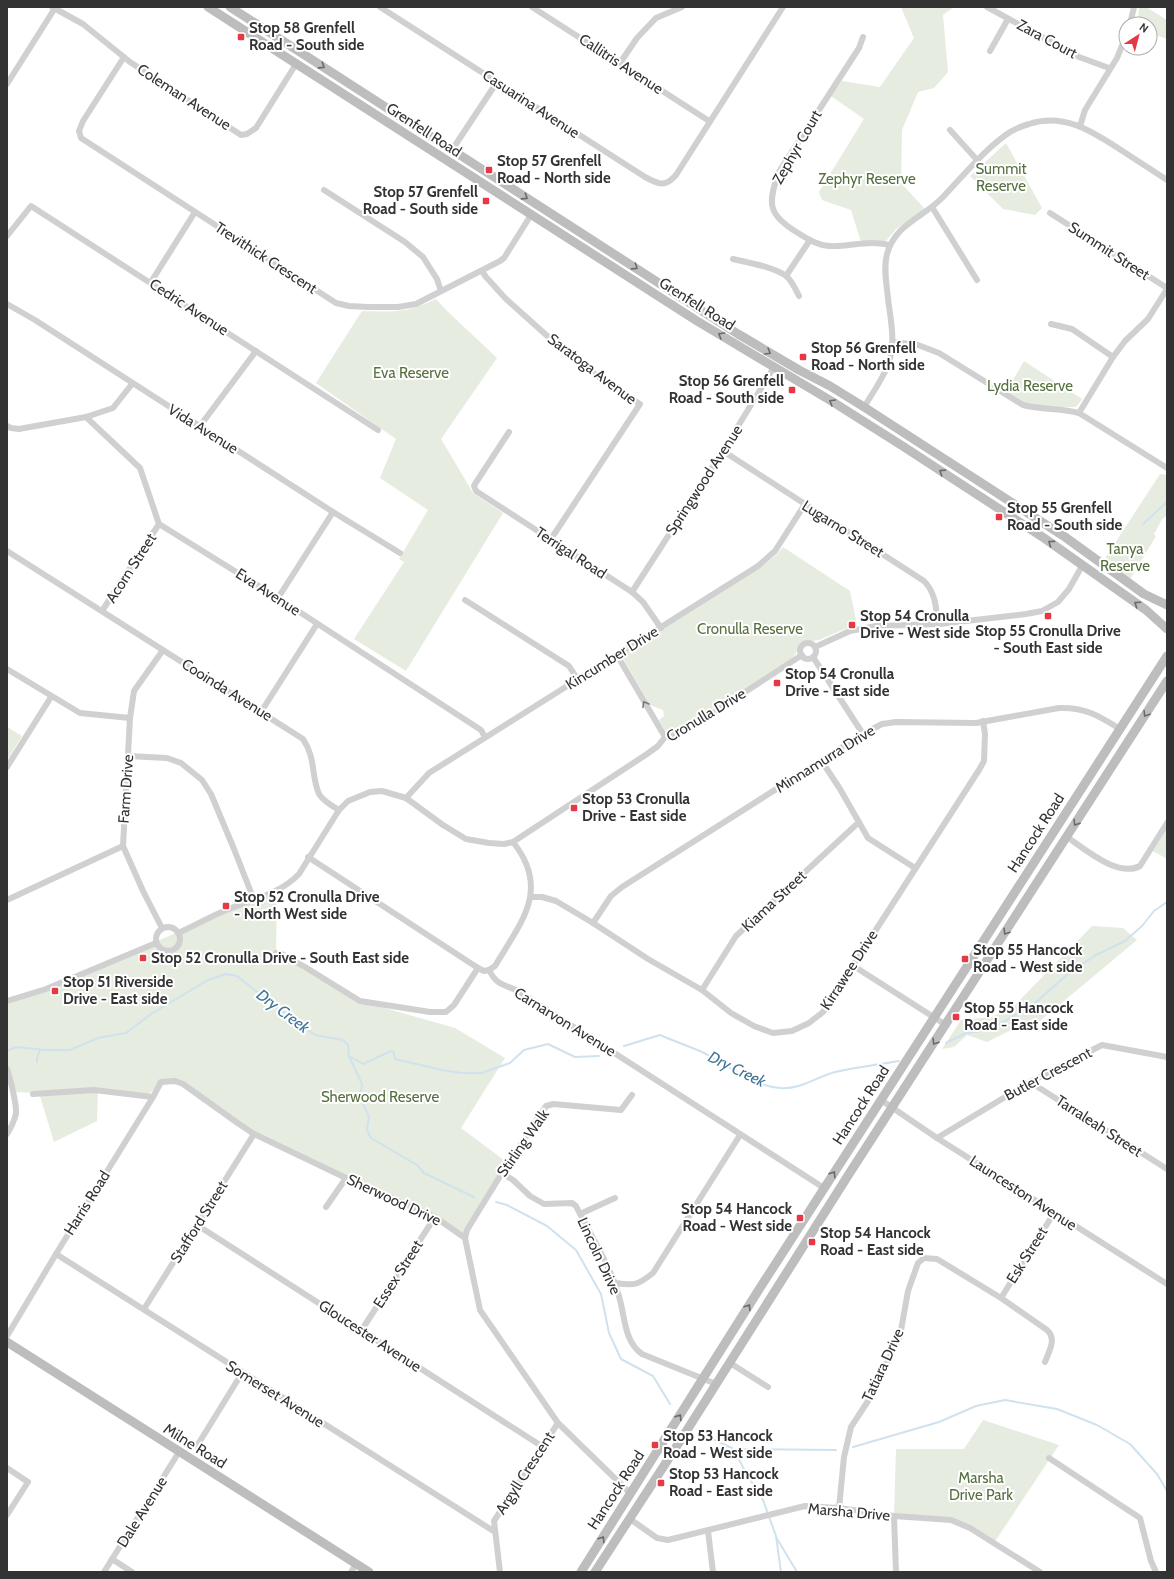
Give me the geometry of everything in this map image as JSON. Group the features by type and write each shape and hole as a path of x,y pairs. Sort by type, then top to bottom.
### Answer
{"main road":[{"name":"Grenfell Road","path":"208,7 697,321 857,417 1044,538 1146,610 1167,629"},
{"name":"Grenfell Road","path":"230,7 738,334 864,407 1034,517 1144,594 1167,605"},
{"path":"296,64 303,54"},
{"path":"445,160 452,150"},
{"path":"531,215 538,205"},
{"path":"857,417 864,407"},
{"path":"1082,566 1089,555"},
{"name":"Hancock Road","path":"581,1572 824,1188 1167,656"},
{"name":"Hancock Road","path":"595,1572 730,1363 835,1195 1167,681"},
{"path":"824,1188 835,1195"},
{"name":"Milne Road","path":"7,1342 369,1572"}],"street":[{"name":"Casuarina Avenue","path":"380,7 645,177 662,184 670,182 676,175 783,7"},
{"name":"Callitris Avenue","path":"532,7 540,9 709,121"},
{"path":"620,63 637,38 656,18 682,7"},
{"name":"Zara Court","path":"987,7 1079,57 1109,68"},
{"name":"Coleman Avenue","path":"54,8 83,24 124,57 241,134 247,134 256,128 296,64"},
{"path":"7,84 54,8"},
{"path":"990,51 1008,19"},
{"name":"Zephyr Court","path":"863,37 859,48 779,172 773,189 772,203 774,213 780,221 815,244 830,246 873,242 890,245"},
{"path":"1080,126 1085,110 1109,68 1118,56"},
{"name":"Trevithick Crescent","path":"124,57 82,121 79,131 81,138 329,299 342,305 368,307 408,306 416,304 482,271 504,258 531,215"},
{"path":"452,150 497,82"},
{"path":"864,407 888,365 893,342 885,266 893,239 907,225 932,207 1008,133 1039,120 1064,121 1093,132 1167,180"},
{"path":"950,130 978,161"},
{"path":"324,190 411,247 423,257 437,279 441,291"},
{"name":"Cedric Avenue","path":"7,236 31,206 378,430"},
{"path":"932,207 978,280"},
{"path":"150,282 195,212"},
{"name":"Summit Street","path":"1050,213 1167,289"},
{"path":"786,276 810,240"},
{"path":"733,259 768,268 786,276 796,289 799,296"},
{"name":"Saratoga Avenue","path":"482,271 506,298 554,342 601,379 640,404 551,539"},
{"path":"1079,413 1113,357 1126,341 1148,319 1167,289"},
{"name":"Vida Avenue","path":"7,304 35,320 132,384 400,553"},
{"path":"1051,324 1072,330 1113,357"},
{"path":"893,342 918,345 939,353 1023,405 1037,409 1068,410 1079,413 1167,468"},
{"path":"200,426 256,351"},
{"name":"Springwood Avenue","path":"632,592 723,451 774,367"},
{"path":"7,426 20,429 86,417 113,408 132,384"},
{"path":"86,417 140,468 159,524"},
{"name":"Terrigal Road","path":"509,432 474,486 476,491 632,592 643,602 661,628"},
{"name":"Lugarno Street","path":"723,451 924,581 931,589 935,599 938,624"},
{"name":"Kincumber Drive","path":"406,798 429,773 661,628 761,563 775,551 804,504"},
{"path":"278,598 333,512"},
{"name":"Eva Avenue","path":"159,524 442,703 482,730 485,737"},
{"name":"Acorn Street","path":"102,611 159,524"},
{"name":"Cooinda Avenue","path":"7,551 304,739 310,748 319,794 327,803 339,810"},
{"path":"815,647 839,634 863,628 892,624 938,624 1026,614 1051,607 1064,596 1082,566"},
{"path":"465,600 569,666 578,680"},
{"path":"260,712 317,624"},
{"path":"808,643 815,647 816,651 813,657 809,659 802,656 801,648 804,644 808,643"},
{"name":"Farm Drive","path":"162,928 143,891 123,846 130,718 134,691 163,650"},
{"path":"617,655 665,737"},
{"name":"Cronulla Drive","path":"339,810 348,801 370,792 382,791 406,798 443,825 466,839 504,844 513,842 647,754 658,746 665,737 688,729 802,656"},
{"path":"813,657 863,734"},
{"path":"7,669 51,697 80,713 130,718"},
{"path":"7,767 51,697"},
{"name":"Minnamurra Drive","path":"593,923 612,896 622,887 821,760 882,724 896,722 964,723 1071,707 1090,712 1120,729"},
{"name":"Kirrawee Drive","path":"532,897 542,897 556,901 648,959 702,990 732,1013 754,1026 773,1033 792,1031 809,1023 822,1012 984,760 985,734 983,721"},
{"path":"128,756 167,758 181,763 202,780 211,794 254,900"},
{"path":"821,760 868,838 915,868"},
{"path":"178,933 230,908 277,891 292,881 299,874 308,857 339,810"},
{"name":"Kiama Street","path":"702,990 736,936 859,822"},
{"path":"1067,837 1118,868 1133,870 1140,866 1167,823"},
{"path":"308,857 484,971 495,966 527,911 532,897 530,875 525,858 513,842"},
{"path":"7,900 123,846"},
{"path":"162,928 173,928 178,933 180,941 171,951 162,950 156,943 156,936 162,928"},
{"path":"7,1001 46,989 156,943"},
{"path":"276,953 282,954 305,967 360,1001 430,1012 446,1012 454,1005 478,968"},
{"path":"852,966 946,1025"},
{"name":"Carnarvon Avenue","path":"489,970 497,982 518,991 824,1188"},
{"name":"Butler Crescent","path":"937,1138 1030,1082 1102,1045 1167,1057"},
{"path":"7,1070 16,1112 11,1128 7,1134"},
{"name":"Harris Road","path":"7,1336 56,1254 154,1097 161,1082 175,1081"},
{"name":"Sherwood Drive","path":"175,1081 183,1084 254,1134 346,1178 435,1217 465,1238"},
{"name":"Tarraleah Street","path":"1030,1082 1167,1169"},
{"path":"33,1094 94,1090 154,1097"},
{"name":"Stirling Walk","path":"465,1238 467,1230 546,1106 553,1104 620,1110 632,1095"},
{"name":"Launceston Avenue","path":"881,1100 937,1138 1167,1284"},
{"name":"Stafford Street","path":"144,1309 254,1134"},
{"path":"616,1283 632,1286 644,1280 653,1273 740,1135"},
{"name":"Lincoln Drive","path":"502,1173 513,1180 530,1196 544,1204 572,1203 576,1206 616,1283 628,1337 637,1350 642,1354 716,1384"},
{"path":"326,1207 346,1178"},
{"path":"580,1214 615,1198"},
{"name":"Esk Street","path":"1000,1298 1054,1213"},
{"name":"Essex Street","path":"361,1331 435,1217"},
{"name":"Gloucester Avenue","path":"197,1225 543,1447"},
{"path":"465,1238 480,1310 558,1423 631,1494"},
{"name":"Somerset Avenue","path":"56,1254 495,1532"},
{"name":"Tatiara Drive","path":"839,1508 844,1457 851,1427 868,1401 900,1336 908,1291 918,1263 924,1258 937,1259 1000,1298 1051,1334 1053,1340 1045,1362"},
{"path":"730,1363 768,1387"},
{"path":"197,1446 242,1373"},
{"name":"Argyll Crescent","path":"500,1572 494,1521 558,1423"},
{"name":"Dale Avenue","path":"104,1572 179,1452"},
{"path":"1049,1458 1140,1518 1151,1561 1156,1572"},
{"path":"7,1468 28,1482 7,1516"},
{"name":"Marsha Drive","path":"630,1519 649,1533 662,1539 672,1540 805,1506 839,1508 894,1516 938,1518 960,1522 1040,1572"},
{"path":"894,1516 896,1572"},
{"path":"708,1531 713,1572"},
{"path":"112,1559 132,1572"},
{"path":"351,1572 356,1564"}],"green space":[{"name":"Zephyr Reserve","path":"901,7 954,7 943,15 948,72 934,88 918,92 902,130 901,183 925,209 896,229 885,242 861,242 851,210 822,200 819,192 864,119 831,96 842,81 880,87 914,38"},
{"path":"1139,7 1146,7 1167,20 1167,39 1158,36 1158,16 1138,16"},
{"name":"Summit Reserve","path":"1006,143 1042,208 1035,215 1003,209 970,176"},
{"name":"Eva Reserve","path":"436,299 497,358 441,439 473,493 503,513 406,671 354,639 404,562 399,559 428,510 380,478 396,439 316,383 362,311 400,311 426,304"},
{"name":"Lydia Reserve","path":"1024,361 1082,399 1077,406 1037,407 1024,403 1006,392"},
{"name":"Tanya Reserve","path":"1160,474 1167,475 1167,516 1162,519 1154,534 1156,536 1129,581 1102,563"},
{"name":"Cronulla Reserve","path":"783,547 850,591 857,625 819,640 804,642 799,646 795,655 787,662 684,726 666,732 659,720 664,716 663,710 650,705 624,660 625,653 764,565"},
{"path":"7,727 22,736 7,760"},
{"path":"1167,828 1167,859 1153,851"},
{"name":"Sherwood Reserve","path":"277,891 276,953 360,1001 455,1028 505,1058 461,1128 508,1163 465,1238 435,1217 254,1134 183,1084 161,1082 147,1096 98,1090 97,1121 54,1142 39,1093 13,1092 10,1080 7,1081 7,1000 69,980 221,913"},
{"path":"1092,926 1123,928 1137,940 1040,1021 1013,1029 987,1042 967,1035 954,1047 942,1049 961,1020 992,1017 1015,1005"},
{"name":"Marsha Drive Park","path":"983,1420 1059,1445 994,1543 960,1523 894,1516 896,1449 964,1449"}],"waterway":[{"path":"1143,524 1167,502"},
{"name":"Dry Creek","path":"946,1043 966,1033 982,1031 997,1026 1034,1004 1069,973 1096,955 1125,941 1142,926 1154,911 1167,902"},
{"name":"Dry Creek","path":"7,1051 16,1047 46,1050 70,1050 98,1038 126,1033 151,1014 208,980 226,974 237,976 315,1035 343,1040 348,1045 349,1056 363,1064 391,1051 394,1053 395,1059 442,1070 461,1073 482,1073 510,1063 524,1050 548,1044 575,1057 599,1056"},
{"name":"Dry Creek","path":"624,1046 660,1035 702,1052 750,1079 780,1088 801,1085 835,1072 899,1061"},
{"path":"37,1062 40,1050"},
{"path":"349,1056 362,1084 360,1097 369,1117 367,1130 371,1138 417,1165 424,1173 474,1197"},
{"path":"496,1202 507,1205 547,1226 576,1250 601,1294 609,1333 621,1359 653,1376 670,1404"},
{"path":"853,1447 939,1422 976,1406 1005,1400 1057,1409 1097,1425 1130,1444 1157,1474 1167,1491"},
{"path":"706,1436 734,1449 836,1450"},
{"path":"734,1450 763,1500 776,1536 781,1572"},
{"path":"776,1537 797,1572"}],"place":[{"name":"Stop 58 Grenfell Road - South side","path":"241,37"},
{"name":"Stop 57 Grenfell Road - North side","path":"489,170"},
{"name":"Stop 57 Grenfell Road - South side","path":"486,201"},
{"name":"Stop 56 Grenfell Road - North side","path":"803,357"},
{"name":"Stop 56 Grenfell Road - South side","path":"792,390"},
{"name":"Stop 55 Grenfell Road - South side","path":"999,517"},
{"name":"Stop 55 Cronulla Drive - South East side","path":"1048,616"},
{"name":"Stop 54 Cronulla Drive - West side","path":"852,625"},
{"name":"Stop 54 Cronulla Drive - East side","path":"777,683"},
{"name":"Stop 53 Cronulla Drive - East side","path":"574,808"},
{"name":"Stop 52 Cronulla Drive - North West side","path":"226,906"},
{"name":"Stop 52 Cronulla Drive - South East side","path":"143,958"},
{"name":"Stop 55 Hancock Road - West side","path":"965,959"},
{"name":"Stop 51 Riverside Drive - East side","path":"55,991"},
{"name":"Stop 55 Hancock Road - East side","path":"956,1017"},
{"name":"Stop 54 Hancock Road - West side","path":"800,1218"},
{"name":"Stop 54 Hancock Road - East side","path":"812,1242"},
{"name":"Stop 53 Hancock Road - West side","path":"655,1445"},
{"name":"Stop 53 Hancock Road - East side","path":"661,1483"}]}
